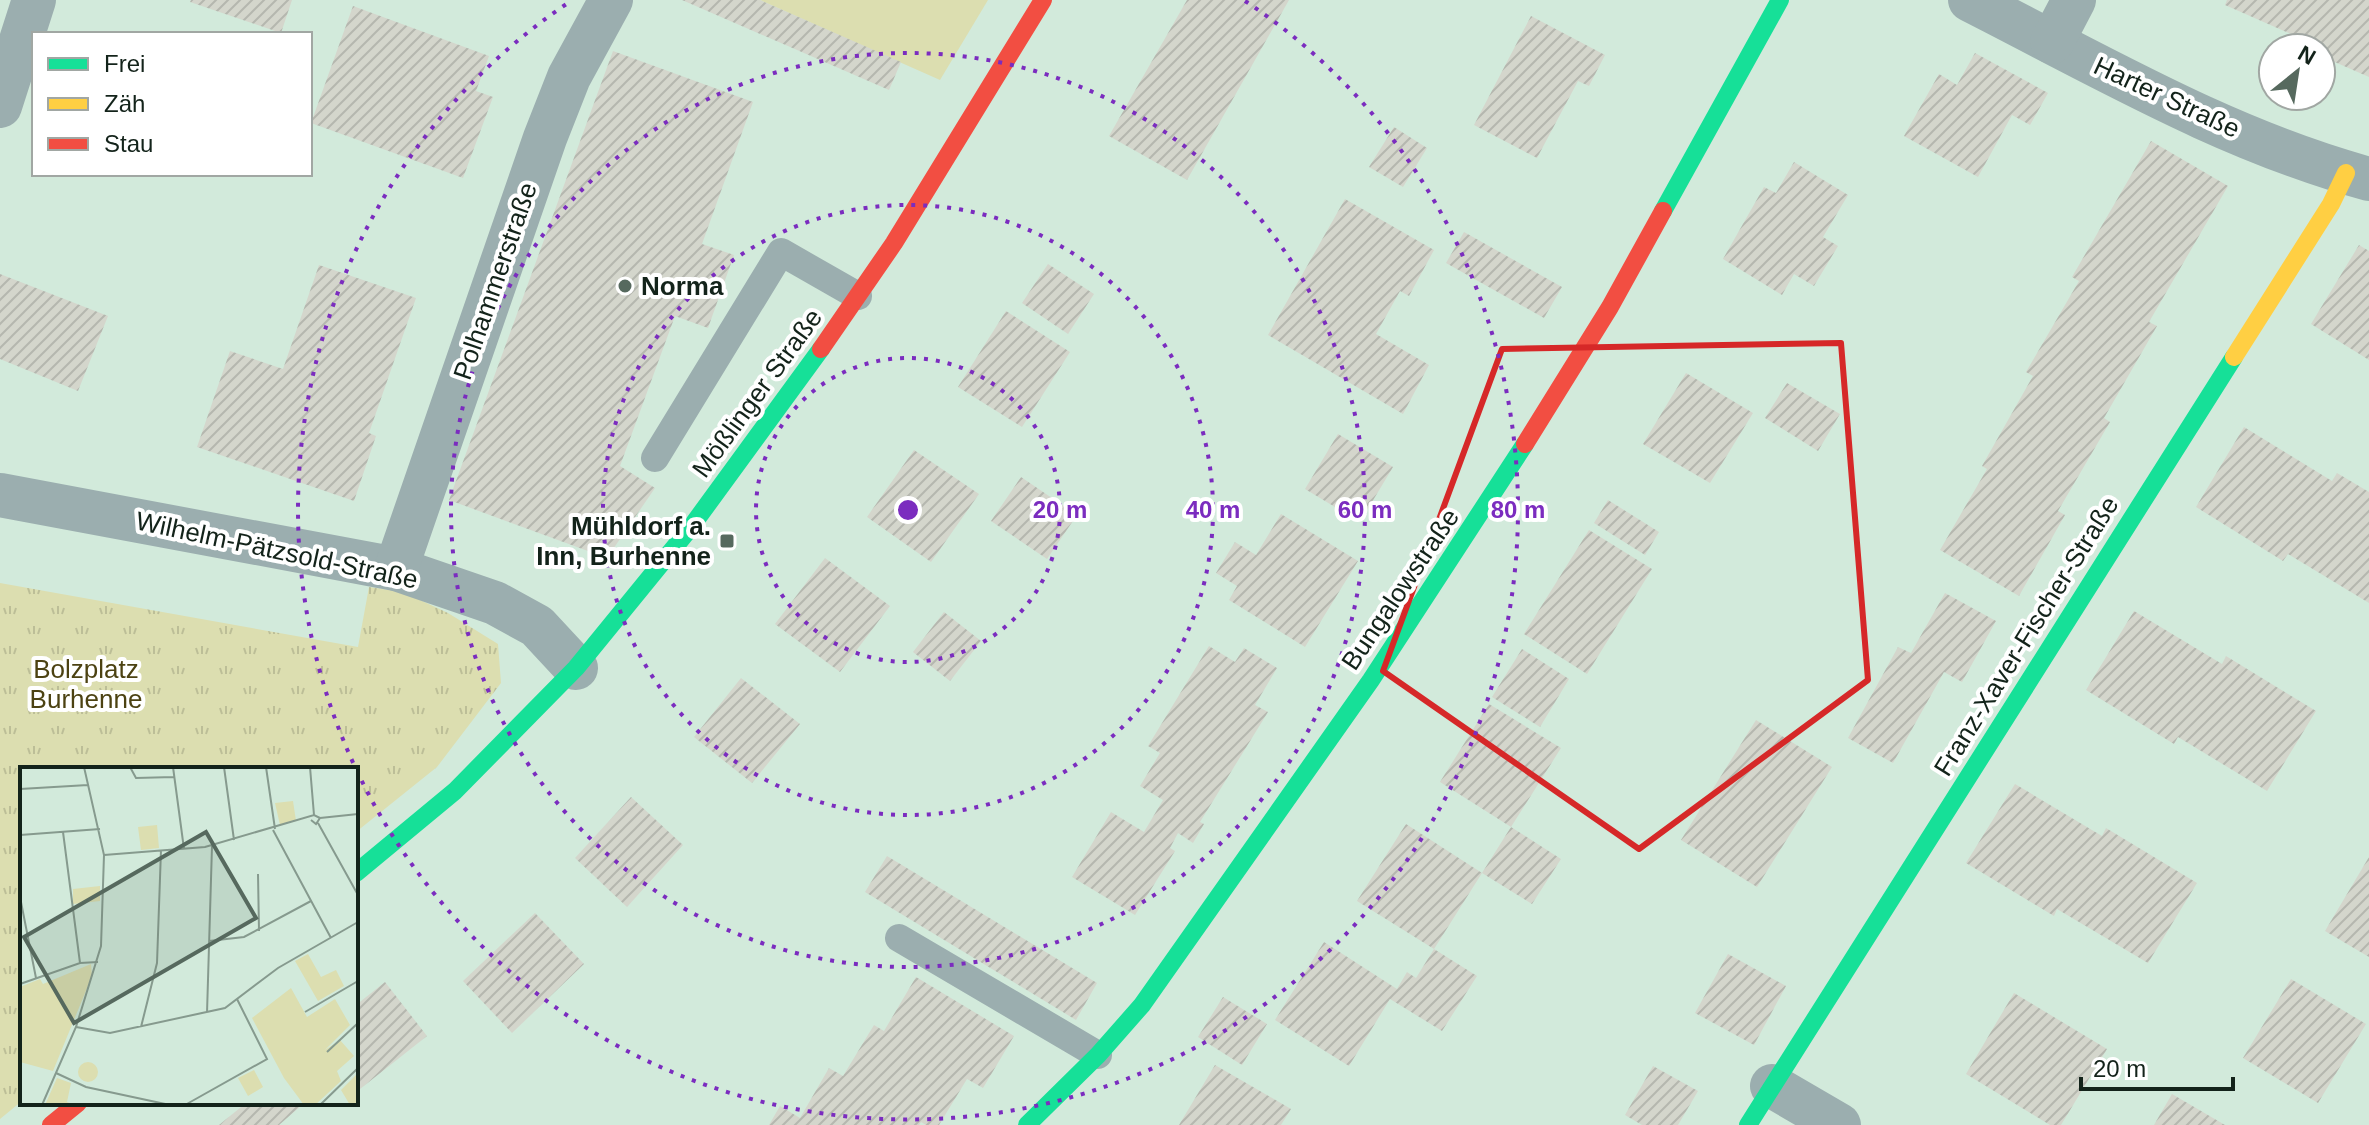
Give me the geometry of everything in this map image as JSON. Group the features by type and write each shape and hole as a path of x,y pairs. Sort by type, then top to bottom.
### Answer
{"street":[{"path":"0,106 34,0"},
{"name":"Polhammerstraße","path":"396,569 545,138 569,77 611,0"},
{"name":"Mößlinger Straße","path":"358,871 455,791 576,668 691,527 785,402 894,243 1043,0"},
{"name":"Bungalowstraße","path":"1027,1125 1098,1055 1142,1005 1371,680 1485,509 1610,307 1780,0"},
{"name":"Harter Straße","path":"1970,0 2165,100 2273,146 2357,176"},
{"path":"2052,42 2074,0"},
{"name":"Franz-Xaver-Fischer-Straße","path":"1748,1125 2331,204 2357,176"},
{"name":"Wilhelm-Pätzsold-Straße","path":"0,495 396,569 495,603 537,626 576,668"},
{"path":"1772,1086 1839,1125"},
{"path":"51,1125 76,1105"}],"lane":[{"path":"655,458 781,252 858,296"},
{"path":"899,938 1098,1055"}],"highlighted area":[{"path":"1841,343 1868,680 1639,849 1383,671 1502,349"}],"green space":[{"path":"760,0 988,0 940,80"},
{"name":"Bolzplatz Burhenne","path":"0,583 358,647 369,587 403,592 448,613 498,644 501,683 437,767 358,830 358,767 20,767 20,1103 0,1119"}],"building":[{"path":"191,0 292,0 281,32"},
{"path":"682,0 760,0 901,62 889,90"},
{"path":"1187,0 1289,0 1187,180 1109,136"},
{"path":"2227,0 2369,0 2369,77 2337,63 2337,32 2287,32 2225,5"},
{"path":"353,6 489,56 476,91 493,97 463,178 312,123"},
{"path":"1531,16 1605,55 1589,86 1578,81 1537,158 1474,125"},
{"name":"Norma","path":"613,51 753,102 702,244 734,255 708,328 675,316 620,466 655,488 607,558 449,500"},
{"path":"1975,53 2048,93 2030,125 2012,115 1978,177 1904,136 1939,74 1957,85"},
{"path":"1394,127 1427,148 1403,187 1369,167"},
{"path":"2151,141 2228,186 2149,322 2157,326 2104,418 2110,422 2058,511 2065,515 2019,596 1940,550 1987,469 1982,466 2033,376 2026,372 2079,281 2072,277"},
{"path":"1794,162 1848,195 1823,237 1838,246 1814,286 1794,274 1782,295 1723,259 1764,187 1776,193"},
{"path":"1345,199 1434,250 1409,296 1400,291 1376,334 1429,365 1403,414 1268,335"},
{"path":"1464,232 1562,287 1544,318 1446,263"},
{"path":"2359,245 2369,251 2369,360 2311,324"},
{"path":"1048,264 1094,294 1068,334 1022,303"},
{"path":"319,265 416,298 369,433 376,436 354,501 197,447 230,351 283,369"},
{"path":"0,274 108,316 78,391 0,359"},
{"path":"1006,311 1070,352 1022,427 958,387"},
{"path":"1686,373 1753,413 1710,483 1643,444"},
{"path":"1787,383 1840,414 1818,451 1765,418"},
{"path":"2244,427 2332,481 2337,473 2369,492 2369,603 2288,554 2283,561 2196,507"},
{"path":"1338,434 1393,467 1360,522 1305,489"},
{"path":"914,450 979,494 931,562 867,517"},
{"path":"1021,477 1077,515 1047,559 991,521"},
{"path":"1608,500 1659,532 1645,555 1594,523"},
{"path":"1281,514 1358,561 1305,647 1229,600 1237,586 1216,573 1235,542 1256,555"},
{"path":"1589,530 1652,569 1587,674 1524,634"},
{"path":"825,558 890,606 840,672 775,624"},
{"path":"1945,593 1996,621 1962,682 1944,672 1893,763 1848,738 1898,647 1911,653"},
{"path":"2134,611 2222,664 2226,656 2316,711 2267,791 2178,737 2174,744 2086,690"},
{"path":"944,612 981,641 950,681 913,652"},
{"path":"1209,646 1235,662 1244,648 1277,668 1255,705 1268,712 1200,822 1204,824 1193,843 1178,833 1170,848 1175,851 1135,915 1072,877 1111,812 1144,832 1163,800 1140,786 1160,753 1148,746"},
{"path":"1522,649 1569,679 1540,727 1492,697"},
{"path":"741,678 800,724 752,783 694,737"},
{"path":"1489,704 1561,748 1511,827 1440,782"},
{"path":"1756,720 1832,767 1757,887 1681,840"},
{"path":"2015,784 2102,836 2106,828 2197,883 2148,963 2057,909 2054,916 1966,863"},
{"path":"631,797 683,845 627,907 575,858"},
{"path":"1406,824 1482,873 1434,949 1357,901"},
{"path":"1511,827 1561,859 1532,904 1482,873"},
{"path":"887,856 1097,983 1076,1020 865,892"},
{"path":"2369,857 2369,957 2325,931"},
{"path":"535,913 584,964 512,1033 463,981"},
{"path":"1324,942 1397,989 1407,972 1416,978 1434,949 1477,976 1442,1031 1390,999 1349,1066 1275,1020"},
{"path":"1728,954 1786,986 1754,1045 1695,1013"},
{"path":"916,977 1014,1036 983,1088 967,1079 939,1125 921,1122 919,1125 769,1125 780,1106 800,1118 829,1068 843,1076 874,1025 884,1031"},
{"path":"2291,979 2366,1024 2318,1103 2243,1058"},
{"path":"385,982 427,1036 360,1089 358,1086 358,1003"},
{"path":"2014,993 2107,1049 2061,1125 2050,1125 1966,1074"},
{"path":"1223,997 1267,1024 1242,1065 1198,1037"},
{"path":"1215,1065 1291,1109 1281,1125 1179,1125"},
{"path":"1653,1066 1698,1091 1678,1125 1642,1125 1625,1115"},
{"path":"2172,1094 2225,1125 2154,1125"},
{"path":"244,1105 302,1105 279,1125 219,1125"}],"traffic: fast":[{"path":"1663,211 1780,0"},
{"path":"358,871 455,791 576,668 691,527 821,349"},
{"path":"1748,1125 2234,357"},
{"path":"1027,1125 1098,1055 1142,1005 1371,680 1525,444"}],"traffic: slow":[{"path":"2234,357 2331,204 2346,173"}],"traffic: jam":[{"path":"821,349 894,243 1043,0"},
{"path":"1525,444 1610,307 1663,211"},
{"path":"51,1125 76,1105"}],"place":[{"name":"Norma","path":"625,286"},
{"name":"Mühldorf a. Inn, Burhenne","path":"727,541"}]}
